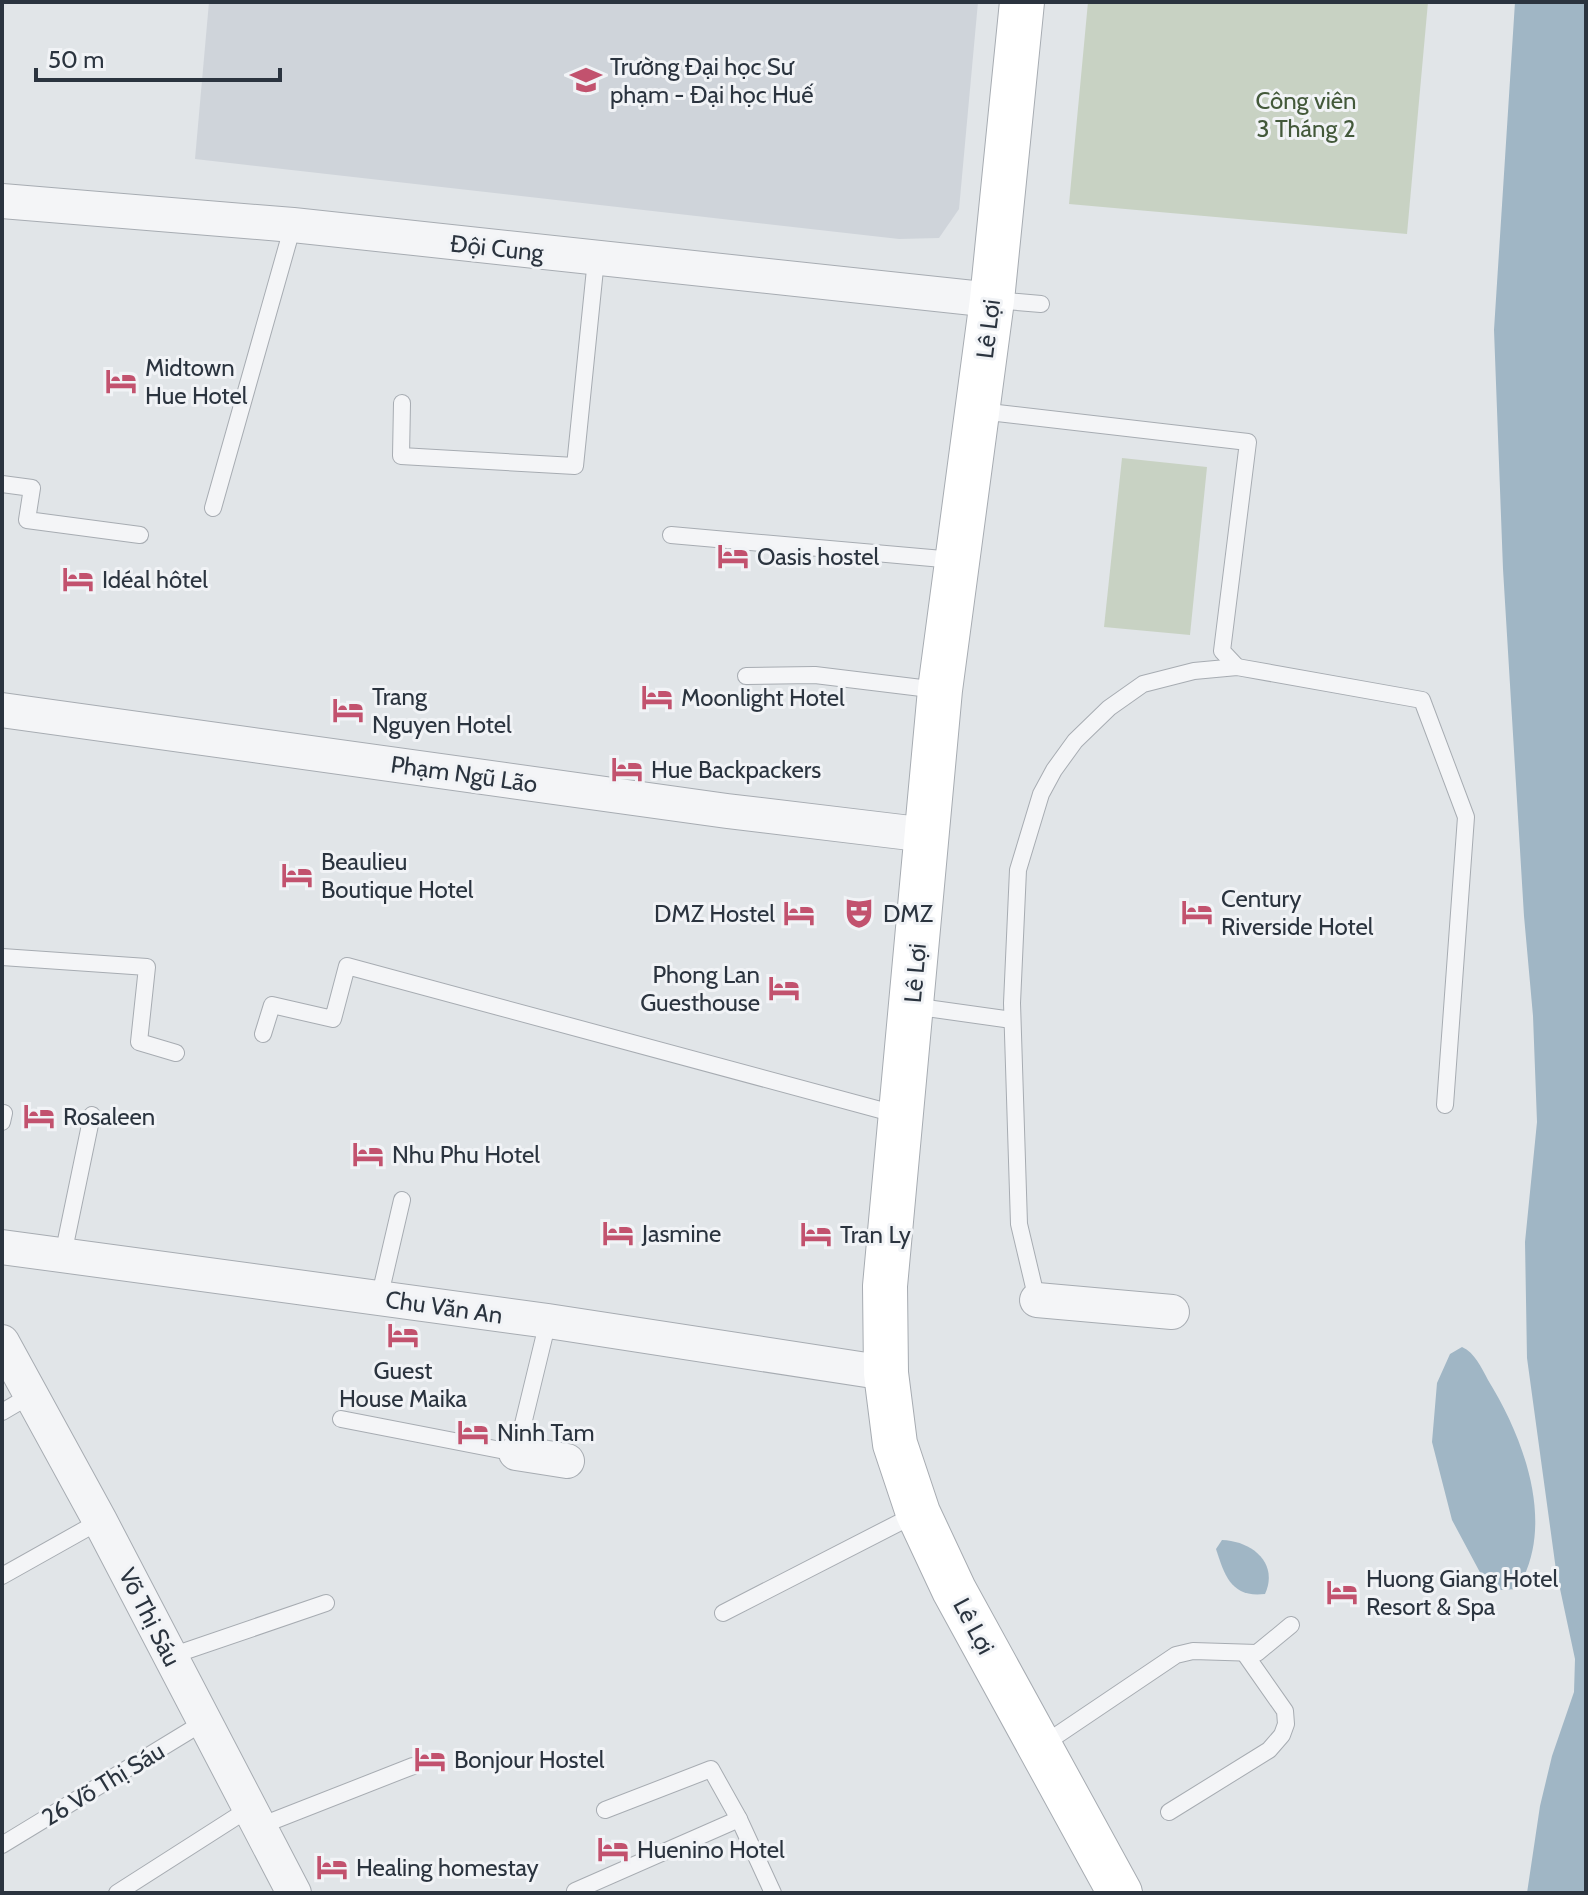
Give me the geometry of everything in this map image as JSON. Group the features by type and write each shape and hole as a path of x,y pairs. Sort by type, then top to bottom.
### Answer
{"main road":[{"name":"Lê Lợi","path":"1022,2 992,300 940,690 885,1286 886,1373 895,1444 918,1513 954,1590 1120,1893"}],"street":[{"name":"Đội Cung","path":"2,201 293,225 992,300"},
{"name":"Phạm Ngũ Lão","path":"2,710 727,811 927,835"},
{"name":"Chu Văn An","path":"2,1247 548,1321 886,1373"},
{"path":"1037,1300 1172,1312"},
{"name":"Võ Thị Sáu","path":"2,1342 100,1521 294,1893"},
{"path":"516,1453 567,1461"}],"lane":[{"path":"213,508 293,225"},
{"path":"402,403 401,456 575,466 596,259"},
{"path":"992,300 1041,304"},
{"path":"978,411 1248,442 1222,651 1237,667"},
{"path":"2,484 32,488 27,520 140,535"},
{"path":"671,535 956,560"},
{"path":"1037,1300 1019,1224 1012,1020 1018,870 1041,794 1054,770 1075,741 1109,708 1143,684 1194,671 1237,667 1422,700 1466,817 1445,1105"},
{"path":"746,676 815,675 940,690"},
{"path":"2,957 147,967 139,1042 176,1053"},
{"path":"263,1034 272,1005 333,1019 347,966 900,1115"},
{"path":"912,1006 1012,1020"},
{"path":"63,1255 92,1115"},
{"path":"379,1299 402,1200"},
{"path":"341,1419 516,1453 548,1321"},
{"path":"2,1412 31,1395"},
{"path":"723,1613 918,1513"},
{"path":"2,1576 100,1521"},
{"path":"171,1656 326,1603"},
{"path":"1040,1747 1182,1652 1245,1654 1262,1650 1291,1625"},
{"path":"1169,1812 1269,1750 1282,1735 1286,1724 1285,1711 1245,1654"},
{"name":"26 Võ Thị Sáu","path":"2,1845 204,1722"},
{"path":"117,1893 255,1817 413,1766"},
{"path":"605,1810 711,1769 739,1819 773,1893"},
{"path":"575,1891 739,1819"}],"shaded area":[{"name":"Trường Đại học Sư phạm - Đại học Huế","path":"209,2 978,2 959,209 939,238 899,239 195,159"}],"green space":[{"name":"Công viên 3 Tháng 2","path":"1088,2 1428,2 1407,234 1069,204"},
{"path":"1122,458 1207,467 1190,635 1104,627"}],"water":[{"path":"1515,2 1586,2 1586,1893 1527,1893 1540,1806 1552,1756 1574,1692 1575,1659 1556,1570 1527,1358 1525,1242 1537,1122 1533,1016 1503,569 1494,330"},
{"path":"1462,1347 1477,1361 1501,1403 1524,1455 1531,1483 1535,1510 1534,1538 1529,1564 1517,1589 1501,1590 1483,1578 1452,1520 1432,1442 1437,1383 1450,1354"},
{"path":"1222,1540 1243,1544 1260,1556 1268,1573 1265,1594 1245,1593 1232,1584 1216,1549"}],"place":[{"name":"Trường Đại học Sư phạm - Đại học Huế","path":"586,80"},
{"name":"Midtown Hue Hotel","path":"121,381"},
{"name":"Oasis hostel","path":"733,556"},
{"name":"Idéal hôtel","path":"78,579"},
{"name":"Moonlight Hotel","path":"657,697"},
{"name":"Trang Nguyen Hotel","path":"348,710"},
{"name":"Hue Backpackers","path":"627,769"},
{"name":"Beaulieu Boutique Hotel","path":"297,875"},
{"name":"Century Riverside Hotel","path":"1197,912"},
{"name":"DMZ Hostel","path":"799,913"},
{"name":"DMZ","path":"859,913"},
{"name":"Phong Lan Guesthouse","path":"784,988"},
{"name":"Rosaleen","path":"39,1116"},
{"name":"Nhu Phu Hotel","path":"368,1154"},
{"name":"Jasmine","path":"618,1233"},
{"name":"Tran Ly","path":"816,1234"},
{"name":"Guest House Maika","path":"403,1335"},
{"name":"Ninh Tam","path":"473,1432"},
{"name":"Huong Giang Hotel Resort & Spa","path":"1342,1592"},
{"name":"Bonjour Hostel","path":"430,1759"},
{"name":"Huenino Hotel","path":"613,1849"},
{"name":"Healing homestay","path":"332,1867"}]}
